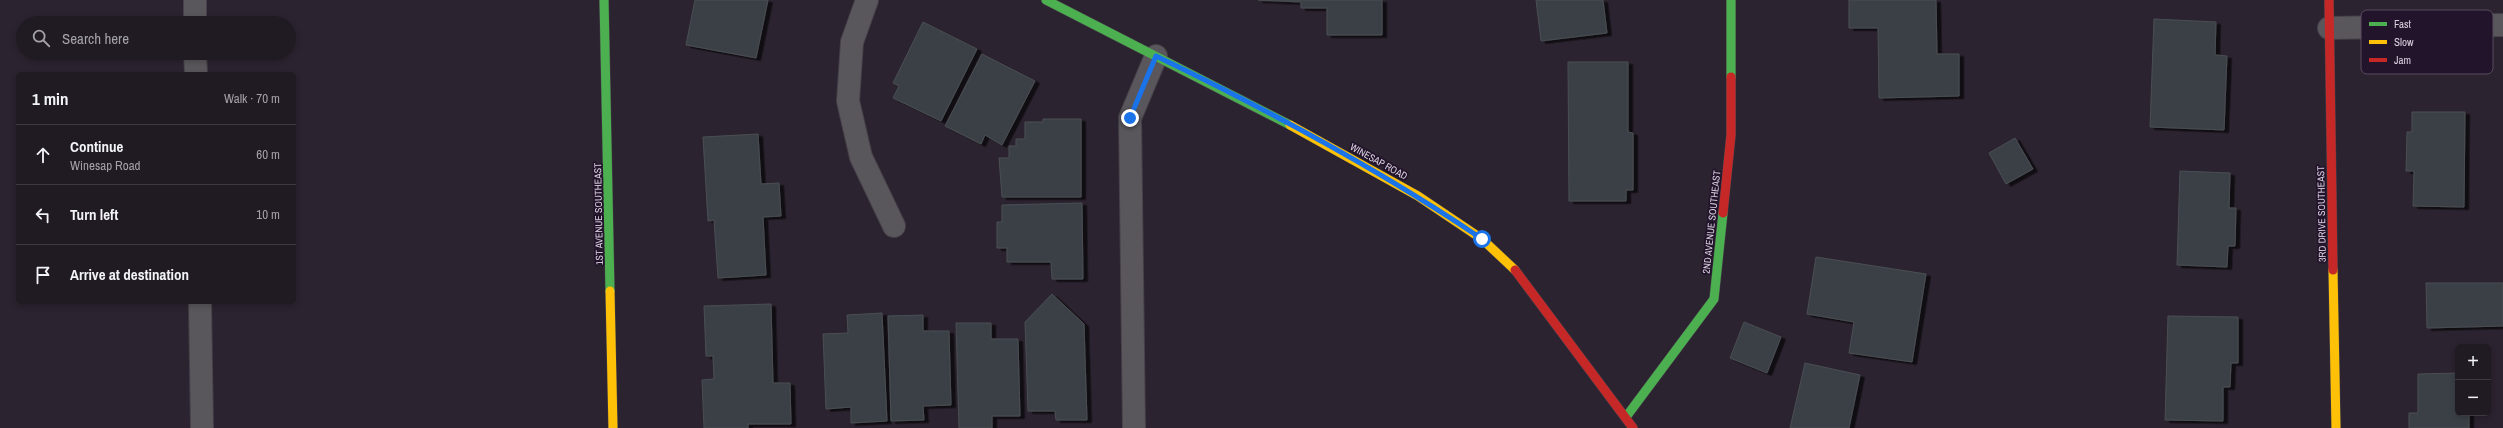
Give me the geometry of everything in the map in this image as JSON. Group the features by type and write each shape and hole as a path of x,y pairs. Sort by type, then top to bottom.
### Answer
{"street":[{"path":"195,0 195,16"},
{"name":"1ST AVENUE SOUTHEAST","path":"604,0 613,428"},
{"path":"867,0 852,42 848,101 861,157 894,226"},
{"name":"WINESAP ROAD","path":"1046,0 1312,136 1405,188 1482,239 1518,273 1633,428"},
{"name":"2ND AVENUE SOUTHEAST","path":"1626,417 1714,299 1731,135 1731,0"},
{"name":"3RD DRIVE SOUTHEAST","path":"2328,0 2336,428"},
{"path":"2493,25 2503,25"},
{"path":"2329,28 2361,27"},
{"path":"1134,428 1130,118 1156,56"},
{"path":"196,60 196,72"},
{"path":"200,304 202,428"}],"building":[{"path":"695,0 768,0 756,58 686,45"},
{"path":"1258,0 1382,0 1382,35 1327,35 1327,8 1301,8 1301,2"},
{"path":"1536,0 1603,0 1607,33 1541,41"},
{"path":"1849,0 1936,0 1937,54 1959,54 1959,96 1879,98 1878,28 1849,28"},
{"path":"2154,19 2216,22 2215,55 2227,56 2224,130 2150,127"},
{"path":"923,22 977,49 941,121 893,98 899,86 893,83"},
{"path":"982,54 1035,81 1002,145 985,135 981,144 945,126"},
{"path":"1568,62 1628,62 1628,132 1633,133 1633,190 1626,190 1626,201 1569,201"},
{"path":"2412,112 2465,112 2464,207 2413,206 2414,171 2406,171 2407,132 2412,132"},
{"path":"1043,119 1081,119 1081,197 1002,197 999,158 1009,158 1009,146 1016,146 1016,139 1025,139 1025,122 1043,122"},
{"path":"758,134 761,184 779,183 781,216 763,217 766,275 718,278 714,220 708,221 703,137"},
{"path":"2015,138 2033,169 2006,184 1989,153"},
{"path":"2180,171 2230,173 2229,208 2236,208 2235,246 2228,246 2227,267 2177,265"},
{"path":"1082,203 1083,279 1052,279 1051,262 1007,262 1007,248 997,248 997,222 1002,222 1002,205"},
{"path":"1816,257 1926,274 1912,362 1849,353 1854,322 1807,314"},
{"path":"2426,283 2503,283 2503,326 2427,328"},
{"path":"1052,294 1084,324 1087,420 1056,420 1055,411 1028,411 1025,322"},
{"path":"771,304 773,383 790,383 791,424 748,424 748,428 704,428 702,380 714,379 713,356 706,356 704,306"},
{"path":"882,313 887,421 851,423 851,407 826,409 823,334 848,333 847,315"},
{"path":"923,315 923,331 949,331 951,405 923,406 924,420 891,421 888,316"},
{"path":"2168,316 2238,317 2238,363 2231,363 2230,387 2223,387 2223,421 2165,420"},
{"path":"1744,322 1781,337 1767,373 1730,358"},
{"path":"956,323 991,323 991,339 1018,339 1020,416 992,416 992,428 959,428"},
{"path":"1805,363 1860,375 1849,428 1790,428"},
{"path":"2455,373 2455,416 2469,416 2469,428 2409,428 2409,413 2418,413 2418,374"}],"traffic: fast":[{"path":"604,0 610,291"},
{"path":"1046,0 1290,125"},
{"path":"1731,0 1731,77"},
{"path":"1626,417 1714,299 1723,213"}],"traffic: slow":[{"path":"1290,125 1418,196 1482,239 1515,270"},
{"path":"2333,270 2336,428"},
{"path":"610,291 613,428"}],"traffic: jam":[{"path":"2329,0 2333,270"},
{"path":"1723,213 1731,135 1731,77"},
{"path":"1515,270 1633,428"}],"route":[{"path":"1130,118 1156,56 1211,82 1312,136 1418,196 1482,239"}]}
